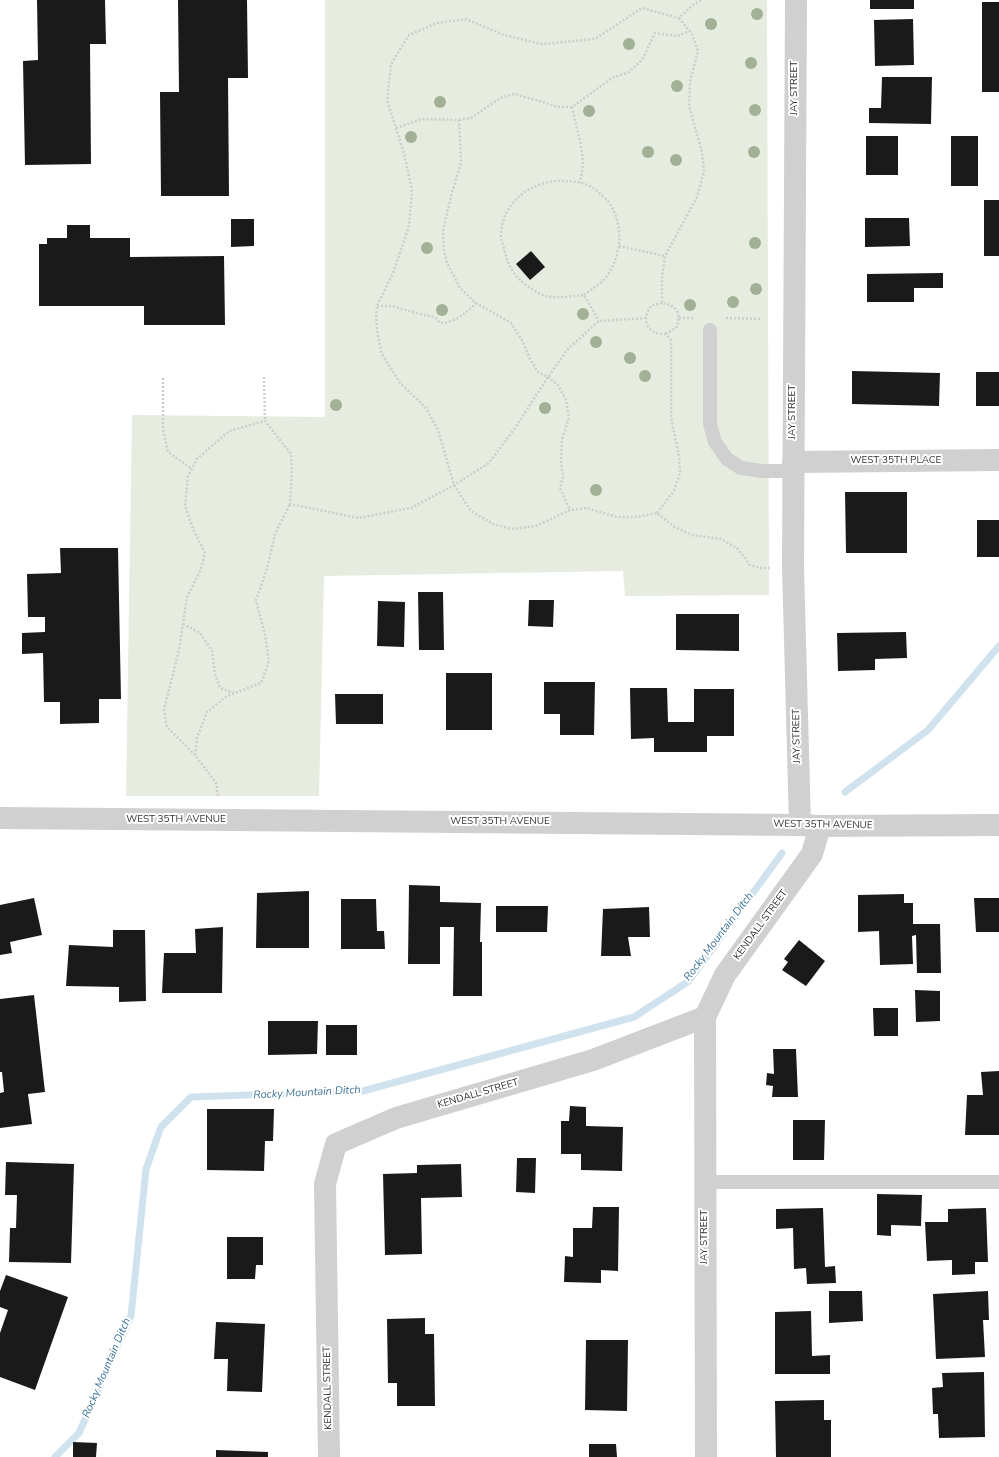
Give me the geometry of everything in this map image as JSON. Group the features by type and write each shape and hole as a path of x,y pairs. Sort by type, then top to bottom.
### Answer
{"street":[{"name":"JAY STREET","path":"796,0 792,466 793,567 810,825"},
{"name":"WEST 35TH PLACE","path":"792,466 999,460"},
{"name":"WEST 35TH AVENUE","path":"0,818 810,825 999,825"},
{"name":"KENDALL STREET","path":"329,1457 325,1184 336,1144 396,1118 593,1060 705,1017 725,975 812,854 810,825"},
{"name":"JAY STREET","path":"705,1017 706,1457"}],"lane":[{"path":"710,330 710,424 715,442 727,459 741,468 792,466"},
{"path":"705,1182 999,1182"}],"path":[{"path":"679,18 694,4 701,0"},
{"path":"662,303 662,278 665,256 697,197 704,171 702,152 689,106 690,82 698,50 692,34 679,18 642,8 595,39 542,44 504,35 466,19 437,23 409,35 391,64 387,100 404,153 412,190 409,226 394,271 377,306 376,318 382,354 400,383 426,408 438,430 454,485 471,511 493,524 512,529 536,526 570,510 586,508 617,517 636,517 657,513 674,491 680,473 679,456 671,418 671,340 666,334"},
{"path":"396,128 422,119 460,120 471,118 500,98 514,94 557,107 572,106 612,78 629,72 642,60 655,33 677,36 690,31"},
{"path":"572,106 583,156 583,166 579,183"},
{"path":"460,120 461,163 450,196 444,231 444,250 447,263 460,288 476,304 511,323 524,342 530,359 538,372 548,377 558,385 566,400 569,418 562,440 561,461 563,477 560,488 570,510"},
{"path":"554,180 574,181 579,183 594,188 609,203 616,218 619,232 619,246 616,260 609,274 584,295 550,297 534,291 521,282 509,267 501,236 504,218 512,204 523,192 537,184 554,180"},
{"path":"619,246 665,256"},
{"path":"584,295 599,321"},
{"path":"662,303 675,308 679,318 677,327 666,334 658,334 652,330 647,325 646,318 648,310 652,305 662,303"},
{"path":"377,306 391,306 436,318 440,322 448,322 465,315 476,304"},
{"path":"290,504 358,518 411,508 454,485 489,463 516,428 548,377 568,349 599,321 646,318"},
{"path":"195,755 197,738 207,712 227,696 261,683 269,661 265,635 256,600 275,534 290,504 292,471 291,454 265,421 264,377"},
{"path":"163,378 163,429 168,452 192,469"},
{"path":"219,800 216,783 195,755 167,727 164,710 178,650 188,597 201,569 205,554 194,531 185,506 188,476 197,459 229,431 265,421"},
{"path":"657,513 673,526 692,535 721,539 737,548 750,565 760,568 793,567"},
{"path":"183,624 200,634 212,651 215,674 220,688 235,693"}],"shaded area":[{"path":"325,0 767,0 769,595 625,596 623,571 324,576 319,796 126,796 132,415 325,417"}],"building":[{"path":"37,0 105,0 106,44 90,44 91,164 25,165 23,61 38,60"},
{"path":"178,0 247,0 248,78 228,78 229,196 161,196 160,92 179,92"},
{"path":"870,0 914,0 914,9 870,9"},
{"path":"982,2 999,2 999,92 982,92"},
{"path":"913,19 914,65 875,66 874,20"},
{"path":"882,77 932,77 931,124 869,123 869,108 881,108"},
{"path":"866,136 898,136 898,175 866,175"},
{"path":"951,136 978,136 978,186 951,186"},
{"path":"984,200 999,200 999,256 984,256"},
{"path":"865,218 909,218 910,246 865,247"},
{"path":"231,219 254,219 254,246 231,247"},
{"path":"67,225 90,225 90,238 130,238 130,257 224,256 225,325 144,325 144,306 39,306 39,244 47,244 47,238 67,238"},
{"path":"531,251 545,267 530,280 516,264"},
{"path":"943,273 943,288 914,288 914,302 867,302 867,274"},
{"path":"852,371 940,373 939,406 852,404"},
{"path":"976,372 999,372 999,406 976,406"},
{"path":"845,492 907,492 907,553 846,553"},
{"path":"977,520 999,520 999,557 977,557"},
{"path":"60,548 118,548 121,699 99,699 99,723 60,724 60,702 44,702 43,653 22,654 22,633 45,632 45,617 28,617 27,574 61,573"},
{"path":"418,592 443,592 444,650 419,650"},
{"path":"529,600 554,600 553,627 528,626"},
{"path":"378,601 405,602 404,647 377,646"},
{"path":"676,614 739,614 739,651 676,650"},
{"path":"906,632 907,658 875,659 875,670 838,671 837,633"},
{"path":"446,673 492,673 492,730 446,730"},
{"path":"544,682 595,682 594,735 560,735 560,714 544,714"},
{"path":"630,688 667,688 668,722 694,722 694,689 734,689 734,736 707,736 707,752 654,752 654,738 631,739"},
{"path":"335,694 383,694 383,724 336,724"},
{"path":"409,885 440,886 440,902 481,903 480,942 482,942 482,996 453,996 454,927 440,927 440,964 408,964"},
{"path":"309,891 309,948 256,948 257,893"},
{"path":"904,894 904,903 913,903 913,924 940,924 941,973 917,973 916,935 912,936 913,964 880,965 879,931 858,932 858,895"},
{"path":"34,898 42,935 10,942 12,953 0,955 0,905"},
{"path":"974,898 999,898 999,932 976,932"},
{"path":"341,899 376,899 377,931 384,931 385,949 341,949"},
{"path":"496,906 548,906 547,932 496,932"},
{"path":"649,907 650,937 628,937 631,956 601,956 603,909"},
{"path":"223,927 222,993 162,993 164,953 196,953 195,929"},
{"path":"113,930 145,930 146,1001 119,1002 119,987 66,986 69,945 113,947"},
{"path":"799,940 825,961 806,986 782,970 788,962 784,959"},
{"path":"915,990 940,991 940,1021 916,1022"},
{"path":"34,995 45,1092 28,1094 32,1124 0,1128 0,1093 4,1092 2,1072 0,1072 0,999"},
{"path":"873,1008 898,1008 898,1036 874,1036"},
{"path":"268,1021 318,1021 317,1054 268,1055"},
{"path":"326,1025 357,1025 357,1055 326,1055"},
{"path":"773,1049 796,1049 798,1097 772,1097 773,1086 766,1085 767,1073 774,1074"},
{"path":"999,1071 999,1135 965,1135 967,1095 983,1095 981,1072"},
{"path":"570,1106 586,1107 586,1126 623,1127 622,1171 581,1170 581,1154 561,1154 561,1121 569,1121"},
{"path":"207,1109 274,1109 273,1141 265,1141 264,1171 207,1170"},
{"path":"793,1120 825,1120 824,1160 793,1160"},
{"path":"517,1158 536,1158 535,1193 516,1192"},
{"path":"6,1162 74,1164 71,1263 9,1262 10,1228 16,1228 17,1195 5,1195"},
{"path":"461,1164 462,1197 421,1198 422,1254 385,1255 383,1174 417,1173 417,1165"},
{"path":"877,1194 922,1195 921,1226 891,1225 891,1236 877,1235"},
{"path":"593,1207 619,1207 618,1271 601,1270 601,1283 564,1282 565,1256 573,1257 573,1228 592,1228"},
{"path":"823,1208 825,1267 835,1266 836,1283 807,1284 806,1268 794,1269 793,1228 776,1229 776,1209"},
{"path":"986,1208 988,1262 975,1262 975,1274 952,1275 952,1260 927,1261 925,1222 948,1222 948,1209"},
{"path":"227,1237 263,1237 263,1265 256,1265 255,1279 227,1279"},
{"path":"6,1275 68,1297 35,1390 0,1377 0,1333 8,1310 0,1307 0,1291"},
{"path":"829,1291 862,1291 863,1321 829,1323"},
{"path":"988,1291 989,1320 983,1320 985,1357 936,1359 933,1294"},
{"path":"811,1311 812,1356 830,1355 830,1374 775,1374 775,1312"},
{"path":"425,1318 425,1334 434,1334 435,1406 397,1406 397,1383 388,1383 387,1319"},
{"path":"216,1322 265,1324 262,1392 227,1391 228,1359 214,1359"},
{"path":"586,1340 628,1340 627,1411 585,1410"},
{"path":"984,1372 985,1437 939,1438 938,1414 933,1414 932,1388 943,1387 942,1373"},
{"path":"824,1400 824,1420 831,1420 831,1457 776,1457 775,1401"},
{"path":"73,1442 97,1443 96,1457 73,1457"},
{"path":"589,1444 616,1444 617,1457 589,1457"},
{"path":"216,1450 268,1452 268,1457 216,1457"}],"waterway":[{"name":"Rocky Mountain Ditch","path":"845,792 928,730 999,646"},
{"name":"Rocky Mountain Ditch","path":"55,1457 79,1433 131,1316 146,1169 161,1127 191,1097 363,1091 634,1017 689,981 782,853"}]}
